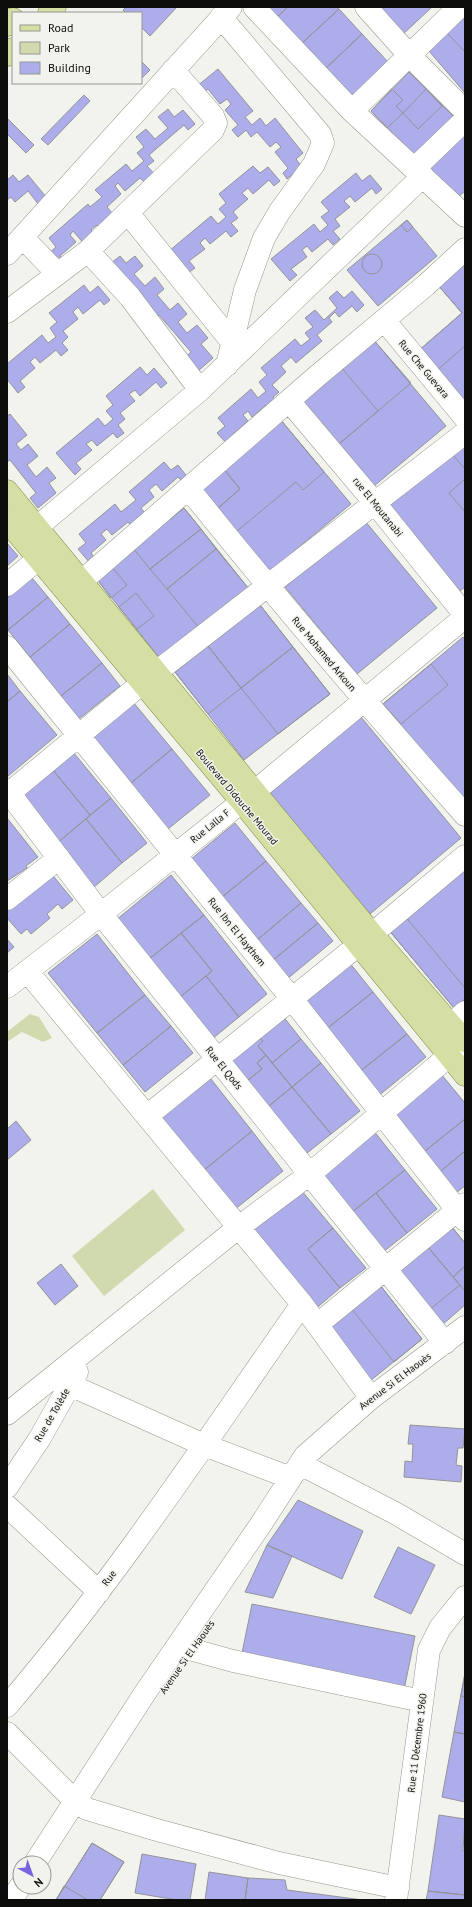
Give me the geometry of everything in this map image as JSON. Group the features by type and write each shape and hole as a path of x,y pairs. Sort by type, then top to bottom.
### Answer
{"main road":[{"name":"Boulevard Didouche Mourad","path":"7,491 29,534 38,559 149,678 365,939 460,1047"},
{"name":"Boulevard Didouche Mourad","path":"7,521 29,534 82,581 149,678"},
{"name":"Boulevard Didouche Mourad","path":"365,939 458,1018 460,1047 465,1075"}],"street":[{"path":"254,7 352,111 465,216"},
{"path":"366,7 409,55 465,111"},
{"path":"352,111 459,7"},
{"path":"7,254 226,12 320,134 323,143 314,164 280,211 264,238 245,290 227,365"},
{"path":"7,312 88,251 205,139 216,123 213,116 173,70"},
{"path":"29,534 200,390 227,365 418,173 465,120"},
{"path":"128,213 232,342"},
{"path":"22,237 57,273"},
{"path":"82,581 465,249"},
{"path":"88,251 130,297 200,390"},
{"name":"Rue Che Guevara","path":"384,320 465,418"},
{"name":"rue El Moutanabi","path":"289,401 375,503 465,616"},
{"path":"8,793 80,736 149,678 268,588 465,434"},
{"name":"Rue Mohamed Arkoun","path":"189,489 268,588 363,700 465,814"},
{"path":"7,585 38,559"},
{"name":"Rue Lalla F","path":"7,986 102,914 248,796 465,616"},
{"name":"Rue Ibn El Haythem","path":"7,647 292,999 380,1112 462,1211"},
{"name":"Rue El Qods","path":"8,793 216,1059 387,1269 445,1343"},
{"path":"147,1116 292,999 465,856"},
{"path":"7,899 59,858"},
{"path":"28,971 302,1304 371,1398"},
{"path":"7,1414 239,1227 310,1174 380,1112 460,1047"},
{"path":"318,1324 462,1211"},
{"name":"Rue","path":"7,1706 44,1663 99,1592 302,1304"},
{"name":"Avenue Si El Haouès","path":"52,1861 81,1805 301,1471 317,1462 327,1437 371,1398 465,1327"},
{"name":"Rue de Tolède","path":"7,1487 40,1438 95,1342"},
{"path":"70,1385 204,1445 301,1471 395,1513 465,1554"},
{"name":"Avenue Si El Haouès","path":"41,1855 81,1805 193,1650 301,1471"},
{"path":"7,1506 99,1592"},
{"name":"Rue 11 Décembre 1960","path":"397,1894 429,1650 440,1628 457,1619 465,1597"},
{"path":"193,1650 233,1661 422,1701"},
{"path":"7,1733 81,1805 116,1819 397,1894"}],"green space":[{"path":"30,1014 39,1017 52,1038 43,1042 22,1032 7,1042 7,1032"},
{"path":"153,1189 185,1230 104,1296 72,1256"}],"building":[{"path":"126,7 177,7 150,36 142,28 142,12 125,12 123,10"},
{"path":"265,7 288,7 276,18"},
{"path":"288,7 337,7 339,9 301,44 276,18"},
{"path":"374,7 432,7 401,36"},
{"path":"339,9 362,34 325,69 301,44"},
{"path":"465,16 465,93 429,51"},
{"path":"465,16 465,52 447,33"},
{"path":"362,34 389,63 353,98 325,69"},
{"path":"142,62 150,70 142,78"},
{"path":"218,69 253,111 245,117 252,125 260,118 266,126 275,118 303,153 296,159 302,167 287,179 283,173 288,168 275,152 281,147 276,142 270,147 257,132 251,137 246,130 238,137 232,130 238,125 225,110 231,104 227,99 220,104 208,89 201,94 196,87"},
{"path":"409,72 456,119 417,158 371,111"},
{"path":"392,89 403,100 396,106 403,113 387,128 371,111"},
{"path":"426,89 442,106 418,129 403,113"},
{"path":"84,95 90,101 48,145 41,139"},
{"path":"168,109 174,117 183,110 195,124 188,130 184,125 149,155 154,161 147,166 156,176 146,184 140,178 125,191 118,183 115,186 121,194 107,207 112,213 105,219 109,224 102,230 97,225 91,230 96,236 85,245 73,231 70,235 76,242 60,256 65,261 59,267 48,254 56,247 49,238 88,204 90,207 102,197 95,190 126,164 132,171 144,161 137,153 144,147 136,137 146,129 155,139 168,128 158,117"},
{"path":"7,118 34,145 26,153 7,134"},
{"path":"465,133 465,191 457,198 425,165"},
{"path":"253,166 260,173 268,167 280,181 274,186 269,180 253,194 248,188 242,193 248,199 233,212 238,218 231,223 238,231 231,237 226,231 210,244 205,238 200,243 205,249 189,261 195,268 188,273 169,251 211,216 218,224 226,217 219,209 226,203 219,194"},
{"path":"356,173 362,181 370,175 382,189 376,194 372,188 355,202 350,196 344,201 350,207 335,219 340,226 333,231 340,239 333,245 328,239 312,252 307,246 302,250 307,257 291,269 297,275 290,281 271,259 314,224 320,232 328,225 321,217 329,211 321,202"},
{"path":"13,175 19,182 28,175 47,198 39,205 28,191 15,202 11,197 7,200 7,180"},
{"path":"407,220 437,256 378,306 347,270"},
{"path":"407,220 413,227 407,232 401,225"},
{"path":"372,254 379,257 382,264 379,271 372,274 365,271 362,264 365,257"},
{"path":"120,256 126,263 135,256 143,266 134,274 145,286 155,277 164,289 157,295 170,310 178,303 187,314 178,322 187,333 197,325 208,338 201,344 213,358 198,371 186,357 191,352 159,315 153,320 106,267"},
{"path":"465,260 465,406 417,352 462,313 437,284"},
{"path":"465,260 465,346 435,372 417,352 462,313 437,284"},
{"path":"84,285 90,293 98,286 110,300 104,305 100,300 83,314 78,307 73,312 78,319 63,331 68,337 62,343 68,350 61,356 56,350 40,363 35,357 30,362 35,368 20,381 25,387 18,393 7,379 7,364 42,335 48,343 56,337 50,328 57,322 49,313"},
{"path":"337,291 344,298 352,291 364,305 357,312 352,306 339,317 335,312 329,318 332,322 317,335 322,341 296,363 291,357 281,366 286,372 272,385 279,392 273,397 280,404 271,411 266,405 252,417 248,411 243,415 248,421 232,435 236,440 229,446 217,433 225,426 218,418 251,389 258,398 266,391 259,382 267,375 261,368 295,339 301,346 310,339 305,333 313,327 305,318 315,310 324,320 337,308 329,298"},
{"path":"372,338 446,426 374,486 301,399"},
{"path":"372,338 411,383 339,444 301,399"},
{"path":"340,366 378,411 339,444 301,399"},
{"path":"140,367 147,375 154,368 167,383 161,388 156,382 140,396 135,390 129,394 135,401 120,413 125,419 118,425 124,433 117,438 113,433 97,446 92,440 86,444 92,450 76,463 81,469 75,475 56,453 98,418 105,426 113,419 106,411 113,405 106,396"},
{"path":"10,414 27,435 16,444 21,450 28,444 38,456 27,465 36,477 47,467 56,478 49,483 56,493 38,508 30,498 36,493 10,460 7,462 7,416"},
{"path":"280,419 351,504 269,572 198,487"},
{"path":"280,419 324,472 303,490 296,482 236,532 217,509 240,489 222,467"},
{"path":"465,443 465,587 460,591 389,506"},
{"path":"465,443 465,469 452,454"},
{"path":"164,462 171,470 178,465 189,479 184,483 178,477 162,491 156,484 149,490 154,497 141,508 147,516 133,528 128,522 112,535 107,529 101,534 106,540 91,553 95,558 90,563 78,549 86,543 79,534 115,504 121,512 136,500 129,492"},
{"path":"222,467 240,489 217,509 198,487"},
{"path":"465,479 465,512 449,493"},
{"path":"184,508 249,589 161,660 96,578"},
{"path":"184,508 201,529 150,569 133,548"},
{"path":"365,521 437,608 357,674 285,587"},
{"path":"201,529 216,549 167,589 150,569"},
{"path":"7,543 18,556 7,566"},
{"path":"216,549 249,589 200,629 167,589"},
{"path":"111,566 127,585 111,598 96,578"},
{"path":"32,578 48,597 8,630 7,598"},
{"path":"136,593 154,616 137,629 119,607"},
{"path":"48,597 70,624 30,657 8,630"},
{"path":"260,605 330,694 244,760 175,672"},
{"path":"260,605 293,647 241,688 208,646"},
{"path":"70,624 102,663 61,696 30,657"},
{"path":"463,637 465,639 465,802 383,704"},
{"path":"208,646 241,688 208,714 175,672"},
{"path":"293,647 330,694 278,734 241,688"},
{"path":"102,663 120,686 79,719 61,696"},
{"path":"431,664 448,685 401,724 383,704"},
{"path":"7,674 20,691 7,702"},
{"path":"20,691 57,735 7,777 7,702"},
{"path":"133,702 172,749 131,783 92,736"},
{"path":"361,717 461,838 370,914 269,794"},
{"path":"172,749 210,795 168,829 131,783"},
{"path":"73,752 111,798 90,815 52,769"},
{"path":"52,769 90,815 56,844 17,798"},
{"path":"111,798 147,843 122,863 86,819"},
{"path":"7,818 38,857 26,866 27,868 7,881"},
{"path":"86,819 122,863 93,888 56,844"},
{"path":"235,823 266,861 221,898 190,860"},
{"path":"266,861 301,903 256,941 221,898"},
{"path":"465,865 465,999 454,1008 388,929"},
{"path":"50,872 73,900 62,909 58,904 47,914 50,918 31,934 27,929 21,934 7,918 7,908"},
{"path":"171,875 204,915 148,960 116,920"},
{"path":"301,903 318,923 272,961 256,941"},
{"path":"204,915 267,994 239,1017 206,976 212,971 181,933"},
{"path":"404,915 465,988 465,999 454,1008 388,929"},
{"path":"318,923 333,941 287,979 272,961"},
{"path":"181,933 212,971 179,998 148,960"},
{"path":"97,934 145,995 97,1033 48,973"},
{"path":"7,939 14,947 7,953"},
{"path":"349,962 373,992 324,1031 300,1000"},
{"path":"206,976 239,1017 212,1039 179,998"},
{"path":"373,992 407,1034 358,1073 324,1031"},
{"path":"145,995 171,1026 123,1065 97,1033"},
{"path":"282,1015 301,1039 272,1063 258,1046 263,1041 257,1035"},
{"path":"171,1026 193,1053 145,1092 123,1065"},
{"path":"407,1034 426,1057 377,1097 358,1073"},
{"path":"257,1035 263,1041 258,1046 266,1055 257,1063 262,1069 243,1084 224,1061"},
{"path":"301,1039 321,1063 292,1087 272,1063"},
{"path":"266,1055 292,1087 264,1110 243,1084 262,1069 257,1063"},
{"path":"321,1063 360,1111 331,1134 292,1087"},
{"path":"207,1074 252,1131 203,1171 157,1113"},
{"path":"441,1074 465,1103 465,1119 420,1155 389,1117"},
{"path":"292,1087 331,1134 302,1157 264,1110"},
{"path":"465,1119 465,1151 436,1175 420,1155"},
{"path":"16,1121 31,1140 7,1160 7,1129"},
{"path":"373,1130 405,1170 351,1213 319,1174"},
{"path":"252,1131 283,1171 234,1210 203,1171"},
{"path":"465,1151 465,1186 453,1195 436,1175"},
{"path":"405,1170 437,1209 407,1233 376,1193"},
{"path":"301,1190 333,1228 308,1249 340,1288 314,1310 250,1232"},
{"path":"376,1193 407,1233 383,1252 351,1213"},
{"path":"451,1226 465,1243 465,1305 442,1325 396,1272"},
{"path":"451,1226 465,1243 465,1266 453,1277 427,1246"},
{"path":"333,1228 366,1268 340,1288 308,1249"},
{"path":"427,1246 460,1285 429,1310 396,1272"},
{"path":"61,1264 78,1286 55,1305 37,1283"},
{"path":"465,1266 465,1291 453,1277"},
{"path":"380,1285 422,1339 370,1381 327,1326"},
{"path":"380,1285 422,1339 394,1362 351,1308"},
{"path":"410,1425 465,1429 463,1448 458,1448 456,1465 462,1466 461,1482 404,1477 405,1461 412,1462 413,1444 408,1444"},
{"path":"298,1500 363,1531 342,1579 267,1545"},
{"path":"267,1545 292,1556 273,1598 245,1592"},
{"path":"398,1547 435,1565 411,1614 374,1597"},
{"path":"252,1604 415,1636 404,1690 241,1658"},
{"path":"465,1673 465,1734 454,1732"},
{"path":"465,1673 465,1697 461,1696"},
{"path":"454,1732 465,1734 465,1802 442,1797"},
{"path":"439,1815 465,1819 463,1851 465,1851 465,1895 428,1891"},
{"path":"92,1843 124,1862 100,1900 56,1900"},
{"path":"92,1843 124,1862 100,1900 56,1900"},
{"path":"142,1854 196,1864 190,1900 177,1900 135,1893"},
{"path":"209,1872 248,1878 245,1900 205,1900"},
{"path":"248,1878 285,1880 287,1890 363,1900 245,1900"},
{"path":"64,1886 88,1900 56,1900"},
{"path":"428,1891 465,1895 465,1900 426,1900"}]}
